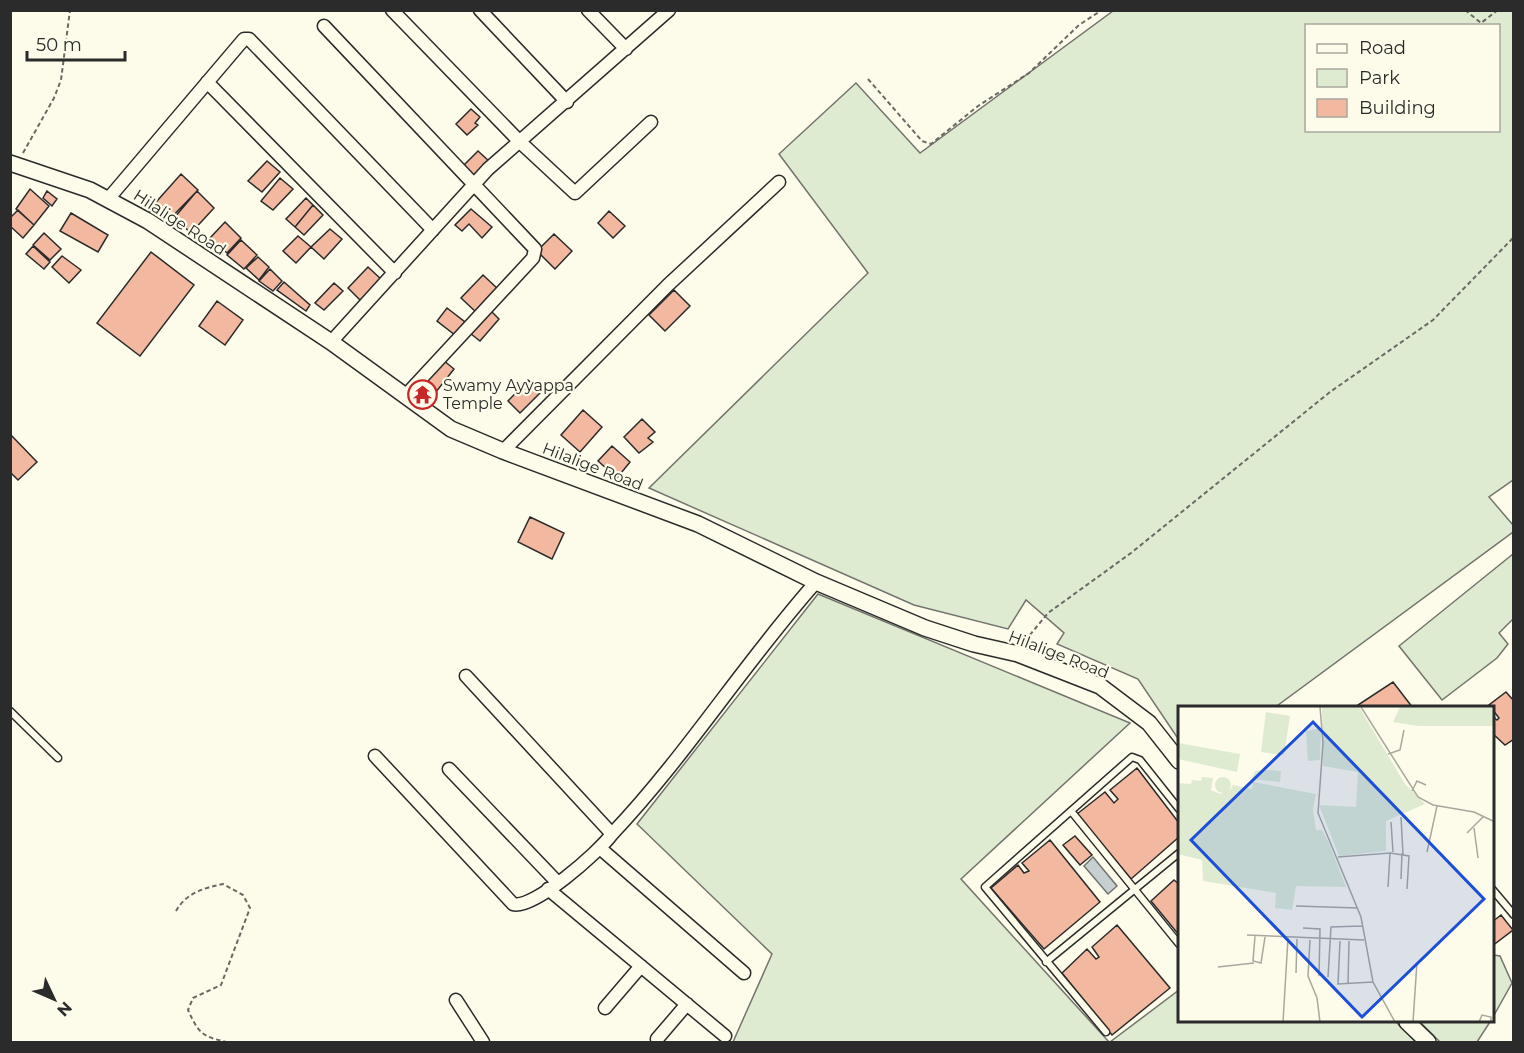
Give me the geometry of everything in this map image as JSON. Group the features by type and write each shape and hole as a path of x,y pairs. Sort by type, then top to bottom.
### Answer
{"street":[{"path":"480,10 567,102"},
{"path":"588,10 626,49"},
{"path":"330,342 474,184 667,11"},
{"path":"395,12 520,142 571,191 578,193 651,122"},
{"path":"324,26 531,241 536,249 533,258 405,396"},
{"path":"109,198 244,39 253,41 432,230"},
{"path":"207,82 395,273"},
{"name":"Hilalige Road","path":"14,164 109,198 148,221 330,342 451,429 503,452 698,525 816,582 925,628 974,644 1018,654 1100,686 1149,723 1178,760"},
{"path":"503,452 668,285 779,182"},
{"path":"375,756 513,904 524,904 553,886 601,849 612,834 644,801 790,612 816,582"},
{"path":"465,676 612,834"},
{"path":"449,769 553,886 641,966 725,1036"},
{"path":"601,849 744,973"},
{"path":"605,1008 641,966"},
{"path":"456,1000 483,1042"},
{"path":"657,1039 687,1004"},
{"path":"1408,1023 1428,1042"}],"lane":[{"path":"10,711 58,758"},
{"path":"1106,1032 985,887 1132,757 1140,760 1178,808"},
{"path":"1071,811 1178,943"},
{"path":"1046,962 1178,853"},
{"path":"1494,891 1514,915"}],"path":[{"path":"14,164 54,98 61,80 70,10"},
{"path":"868,79 922,141 931,144 978,106 1029,73 1079,26 1102,10"},
{"path":"1465,10 1480,23 1498,10"},
{"path":"1018,654 1048,613 1131,553 1330,392 1433,320 1514,237"},
{"path":"176,911 181,901 203,888 223,884 243,895 250,908 221,985 193,998 188,1010 196,1028 206,1037 226,1042"}],"green space":[{"path":"1113,11 1513,11 1513,480 1489,497 1513,525 1513,532 1277,706 1178,706 1178,739 1138,679 1057,644 1064,633 1026,600 1008,629 914,605 649,488 868,273 779,154 856,83 920,153"},
{"path":"1513,554 1513,619 1499,633 1508,644 1497,658 1442,700 1399,646"},
{"path":"818,594 1130,723 961,879 1109,1042 733,1042 772,954 637,824"},
{"path":"1494,955 1500,956 1512,983 1494,1015"},
{"path":"1178,991 1178,1023 1397,1023 1416,1042 1110,1042"},
{"path":"1421,1023 1489,1023 1477,1042 1440,1042"}],"shaded area":[{"path":"1093,857 1117,886 1108,894 1084,866"}],"building":[{"path":"471,109 480,117 475,123 478,125 467,135 456,124"},
{"path":"478,151 490,162 474,178 463,166"},
{"path":"267,161 280,172 262,192 248,181"},
{"path":"181,174 198,190 165,224 149,210"},
{"path":"280,178 293,189 273,210 261,201"},
{"path":"30,189 49,206 34,225 16,209"},
{"path":"47,191 57,199 52,206 43,198"},
{"path":"197,191 214,208 191,233 174,218"},
{"path":"306,198 313,205 295,227 286,219"},
{"path":"313,205 323,215 304,235 295,227"},
{"path":"471,209 492,227 482,238 469,224 462,231 455,225"},
{"path":"18,210 34,225 23,238 10,226 10,218"},
{"path":"609,211 625,226 613,238 598,223"},
{"path":"71,213 108,235 98,252 60,231"},
{"path":"225,222 241,238 227,253 210,238"},
{"path":"330,229 342,239 324,259 311,247"},
{"path":"44,233 61,249 50,260 33,245"},
{"path":"554,234 572,251 555,269 537,251"},
{"path":"298,236 311,247 296,263 283,251"},
{"path":"241,240 257,255 244,269 227,255"},
{"path":"33,246 50,262 44,269 26,254"},
{"path":"151,252 194,285 140,356 97,323"},
{"path":"62,256 81,270 69,283 52,267"},
{"path":"258,257 269,267 259,280 246,268"},
{"path":"368,267 382,280 362,302 348,288"},
{"path":"270,269 282,281 273,291 259,281"},
{"path":"483,275 498,289 477,313 461,298"},
{"path":"284,282 310,305 306,311 277,290"},
{"path":"334,283 343,291 324,310 315,303"},
{"path":"674,290 690,306 665,331 649,315"},
{"path":"217,301 243,320 225,345 199,326"},
{"path":"447,308 465,322 455,335 437,321"},
{"path":"491,311 499,319 480,341 471,334"},
{"path":"443,360 454,369 432,397 422,388"},
{"path":"528,380 541,392 520,413 508,401"},
{"path":"583,410 602,427 580,452 561,435"},
{"path":"642,419 655,432 648,438 653,442 639,453 624,437"},
{"path":"10,434 37,462 18,480 10,472"},
{"path":"612,446 630,462 617,478 598,461"},
{"path":"530,517 564,533 552,559 518,542"},
{"path":"1393,682 1411,706 1359,706"},
{"path":"1506,692 1514,701 1514,739 1505,745 1494,735 1494,718 1497,720 1499,718 1494,712 1494,706 1489,705"},
{"path":"1137,768 1178,822 1178,838 1131,879 1077,814 1105,792 1114,803 1118,799 1110,790"},
{"path":"1075,836 1092,855 1080,865 1063,845"},
{"path":"1050,840 1100,902 1044,949 991,888 1018,865 1024,873 1029,871 1022,863"},
{"path":"1174,880 1178,883 1178,934 1151,901"},
{"path":"1501,915 1513,930 1494,944 1494,920"},
{"path":"1117,925 1170,988 1112,1035 1062,973 1087,949 1096,959 1099,957 1092,947"}],"place":[{"name":"Swamy Ayyappa Temple","path":"422,394"}]}
